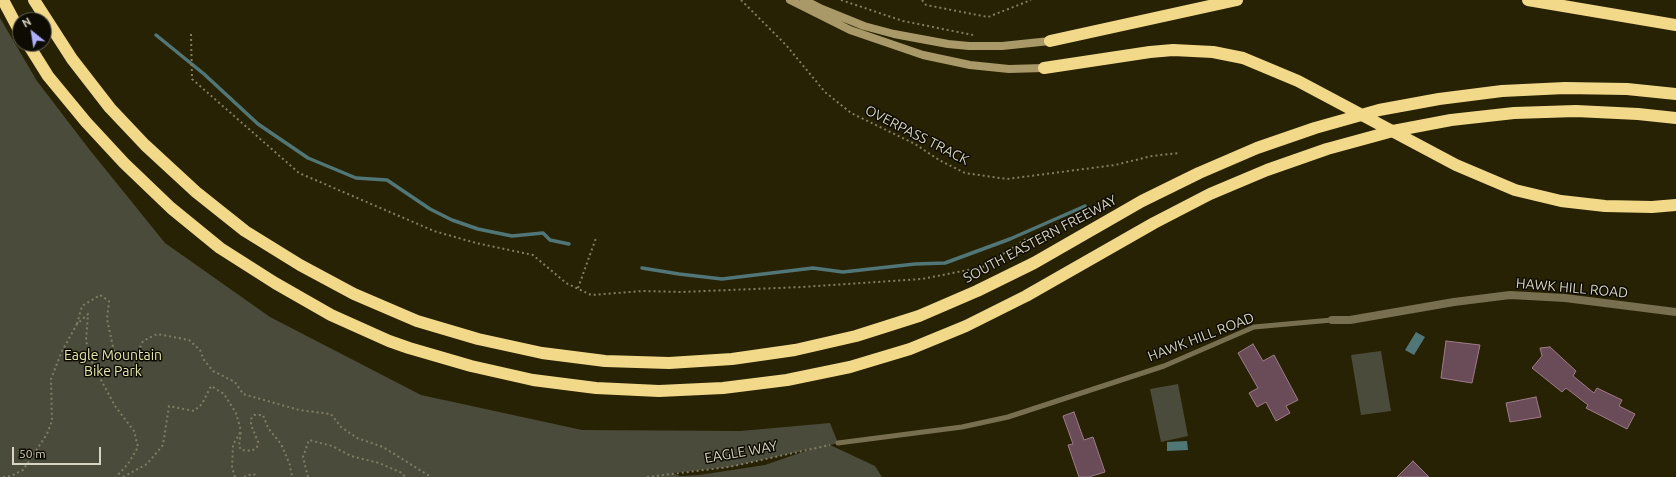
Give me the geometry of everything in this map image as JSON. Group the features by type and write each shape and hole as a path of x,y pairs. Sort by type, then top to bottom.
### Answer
{"highway":[{"path":"3,0 12,17"},
{"name":"SOUTH EASTERN FREEWAY","path":"34,0 72,59 110,108 150,150 196,192 246,231 300,265 354,294 418,321 478,339 542,353 605,360 661,362 732,360 795,350 856,336 918,316 977,291 1034,263 1149,198 1199,173 1257,148 1315,128 1380,110 1439,99 1502,91 1565,88 1611,89 1676,94"},
{"path":"1050,41 1237,0"},
{"path":"1528,0 1676,25"},
{"path":"1044,68 1150,52 1174,50 1213,52 1243,58 1298,81 1456,165 1515,190 1561,201 1606,206 1652,207 1676,205"},
{"path":"33,52 48,76 72,105 129,168 171,208 220,248 275,283 331,314 389,341 471,366 520,377 596,388 659,391 723,388 787,380 850,367 910,349 966,326 1026,296 1154,223 1210,194 1267,170 1327,149 1394,131 1451,120 1514,113 1576,111 1638,114 1676,118"}],"main road":[{"path":"790,0 850,30 923,55 970,66 1044,68"},
{"path":"804,0 864,26 894,34 948,44 969,46 1002,46 1050,41"}],"street":[{"name":"HAWK HILL ROAD","path":"1332,320 1356,319 1454,302 1510,295 1565,298 1676,312"}],"lane":[{"name":"HAWK HILL ROAD","path":"838,443 955,428 1008,417 1164,366 1254,327 1332,320"}],"path":[{"name":"OVERPASS TRACK","path":"741,0 786,45 825,92 851,112 915,144 939,160 965,173 1007,178 1115,165 1152,156 1179,153"},
{"path":"841,0 902,21 975,35"},
{"path":"922,0 926,5 988,16 1030,0"},
{"path":"191,34 192,79 299,173 434,231 476,243 533,254 566,283 591,294 643,291 681,292 802,287 922,279 982,267 1026,239 1049,234 1076,238"},
{"path":"578,288 596,238"},
{"path":"3,477 11,476 22,470 47,434 52,421 51,379 62,351 77,324 82,306 100,295 109,301 107,319 116,361 123,373 129,377 134,370 136,356 143,341 157,334 189,340 200,350 204,360 213,371 235,382 244,394 299,410 331,414 341,427 357,438 383,447 431,477"},
{"path":"77,324 88,314 86,341 93,365 114,406 134,431 138,447 128,464 116,477"},
{"path":"123,477 147,464 163,445 169,406 194,411 202,404 211,386 224,394 236,413 241,431 239,446 241,450 252,451 257,447 258,442 253,433 250,418 254,415 263,415 268,428 281,444 290,465 293,477"},
{"path":"235,477 232,468 234,444 241,431"},
{"path":"308,477 303,456 309,440 332,446 351,456 379,463 402,473 405,477"},
{"name":"EAGLE WAY","path":"647,477 729,467 838,443"},
{"path":"668,477 672,473"},
{"path":"244,477 252,474 256,475 256,477"}],"green space":[{"name":"Eagle Mountain Bike Park","path":"0,18 12,38 12,52 20,52 37,81 89,149 165,243 270,317 421,395 582,430 740,431 830,423 838,443 830,445 875,466 882,477 0,477","holes":["811,449 765,465 699,475 680,476 673,473 729,467"]},
{"path":"1381,351 1391,411 1361,415 1351,355"},
{"path":"1178,384 1188,436 1161,442 1150,389"}],"water":[{"path":"1416,332 1425,337 1414,355 1405,350"},
{"path":"1187,441 1188,450 1167,451 1167,442"}],"building":[{"path":"1446,341 1480,345 1472,383 1441,378"},
{"path":"1253,344 1263,361 1274,355 1298,400 1286,406 1290,413 1276,421 1266,402 1257,407 1249,393 1258,388 1238,353"},
{"path":"1550,347 1576,371 1573,376 1594,393 1597,388 1622,400 1619,406 1635,414 1627,429 1586,408 1588,405 1566,388 1562,392 1532,368 1542,356 1540,348"},
{"path":"1536,397 1541,417 1510,422 1506,403"},
{"path":"1074,412 1084,440 1093,437 1105,472 1089,477 1079,477 1068,445 1073,444 1063,416"},
{"path":"1413,461 1429,477 1397,477"}],"waterway":[{"path":"156,35 204,74 258,124 308,158 356,178 387,180 430,209 452,220 478,229 512,236 543,233 550,240 569,244"},
{"path":"642,268 722,279 813,268 843,272 915,264 945,263 1010,239 1085,206"}]}
